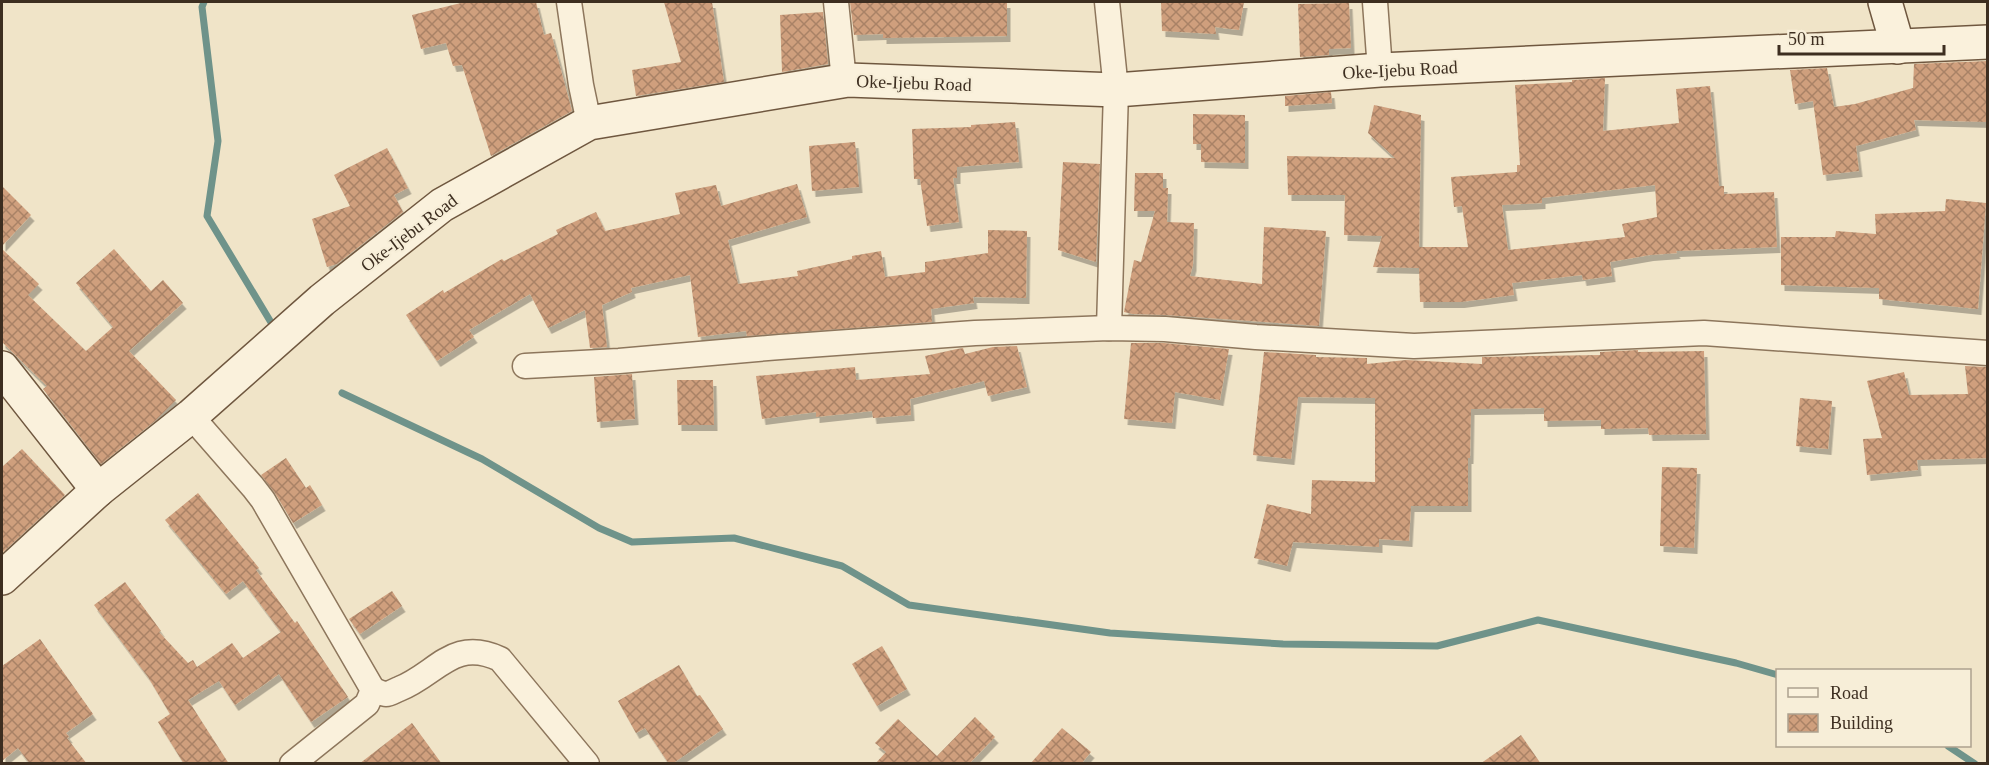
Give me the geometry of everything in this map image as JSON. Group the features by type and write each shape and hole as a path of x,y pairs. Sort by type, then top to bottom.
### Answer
{"main road":[{"path":"1885,2 1898,47"},
{"name":"Oke-Ijebu Road","path":"2,578 98,490 191,416 322,300 441,205 589,123 848,80 1116,90 1380,70 1988,42"},
{"path":"2,368 98,490"}],"street":[{"path":"569,2 589,123"},
{"path":"836,2 843,71 848,80"},
{"path":"1107,2 1116,90 1109,328"},
{"path":"1375,2 1380,70"},
{"path":"525,366 619,362 975,333 1109,328 1165,329 1414,346 1704,333 1988,353"},
{"path":"191,416 262,500 373,690 386,694 410,684 447,658 472,652 488,654 500,659 587,764"},
{"path":"292,764 367,704 373,690"}],"building":[{"path":"465,2 536,2 544,35 551,33 572,111 491,156 462,65 453,66 446,43 421,49 412,15"},
{"path":"664,2 712,2 724,82 636,96 632,70 681,62"},
{"path":"850,2 1007,2 1007,36 883,38 883,34 854,35"},
{"path":"1161,2 1244,2 1239,30 1215,27 1216,34 1162,31"},
{"path":"1349,3 1351,48 1329,49 1329,55 1300,57 1298,4"},
{"path":"823,12 828,64 782,72 780,15"},
{"path":"1988,61 1988,122 1914,120 1916,130 1856,146 1859,171 1823,175 1813,101 1795,104 1790,70 1827,68 1834,107 1855,104 1913,88 1914,64"},
{"path":"1605,78 1603,131 1679,123 1676,89 1710,86 1719,186 1724,186 1724,194 1774,192 1777,247 1676,251 1677,253 1650,255 1610,262 1612,276 1583,280 1582,275 1512,283 1514,295 1461,302 1420,302 1419,268 1373,267 1382,236 1344,235 1345,195 1288,195 1287,156 1395,158 1368,133 1374,105 1421,115 1419,247 1468,247 1462,206 1454,207 1451,177 1517,172 1517,165 1520,165 1515,85 1572,82 1572,80","holes":["1655,185 1657,217 1622,224 1625,237 1508,250 1502,205 1542,203 1542,198"]},
{"path":"1331,92 1332,103 1285,106 1285,96"},
{"path":"1193,114 1245,115 1245,163 1201,162 1201,144 1193,144"},
{"path":"1015,122 1019,162 957,167 957,178 953,178 959,222 927,226 920,179 914,179 912,129 971,127 971,125"},
{"path":"855,142 859,187 812,191 809,146"},
{"path":"387,148 408,188 394,195 403,212 337,264 327,267 312,219 350,206 334,175"},
{"path":"1063,162 1100,164 1096,262 1058,250"},
{"path":"1135,173 1163,173 1163,188 1168,188 1167,222 1194,223 1193,265 1190,276 1262,284 1264,227 1326,231 1319,326 1124,312 1134,260 1141,262 1155,211 1134,211"},
{"path":"797,184 807,217 728,240 738,284 798,276 797,271 852,259 852,256 881,251 885,277 925,272 925,262 988,253 988,230 1027,231 1026,298 973,297 974,303 931,309 932,322 747,336 746,331 698,337 690,275 631,288 632,292 602,305 607,347 590,348 585,310 548,328 530,294 469,330 474,337 437,361 406,315 443,290 444,293 502,259 504,261 558,234 556,230 596,212 605,231 680,214 675,193 716,185 721,206"},
{"path":"2,186 31,215 2,246"},
{"path":"1946,199 1986,203 1978,309 1879,299 1879,288 1781,285 1781,237 1835,237 1836,231 1876,234 1875,214 1945,211"},
{"path":"2,249 39,284 28,295 86,351 113,327 76,283 114,249 151,291 163,280 183,303 129,351 176,400 155,421 101,464 43,389 47,386 2,342"},
{"path":"1131,343 1164,343 1229,349 1220,400 1175,392 1172,423 1124,419"},
{"path":"1017,346 1027,387 988,396 984,381 910,399 911,415 873,418 872,411 816,417 816,412 762,419 756,376 855,367 856,380 930,374 925,356 963,348 965,354 993,347"},
{"path":"1638,350 1638,352 1704,351 1706,434 1649,435 1648,428 1601,429 1601,420 1544,421 1544,408 1471,409 1468,506 1411,506 1409,541 1379,539 1379,547 1293,542 1287,566 1254,558 1267,504 1311,514 1312,480 1375,482 1375,398 1298,397 1291,459 1253,455 1264,352 1316,355 1316,357 1367,358 1367,364 1406,360 1482,364 1482,357 1600,355 1600,352"},
{"path":"1965,366 1988,367 1988,458 1917,460 1918,470 1867,475 1863,439 1882,438 1867,381 1904,372 1909,395 1968,394"},
{"path":"632,374 635,419 597,422 594,377"},
{"path":"677,380 713,380 714,425 678,425"},
{"path":"1800,398 1832,401 1828,449 1796,446"},
{"path":"22,449 65,495 2,553 2,467"},
{"path":"286,458 306,488 310,485 322,505 293,523 261,475"},
{"path":"1662,467 1697,468 1694,548 1660,546"},
{"path":"198,493 259,568 256,570 295,623 297,621 348,697 311,722 279,674 235,705 219,681 188,700 229,764 184,764 158,722 170,714 148,677 94,605 125,582 161,631 159,632 188,663 193,660 197,667 232,643 243,658 281,632 243,581 226,594 165,520"},
{"path":"392,591 402,606 360,634 349,619"},
{"path":"40,639 93,714 66,733 69,737 67,738 87,764 30,764 18,748 2,761 2,666"},
{"path":"882,646 907,689 877,706 852,664"},
{"path":"679,665 697,696 700,695 723,729 669,764 645,728 636,733 618,701"},
{"path":"975,717 995,737 969,764 875,764 886,752 875,743 898,719 937,756"},
{"path":"412,723 442,764 359,764"},
{"path":"1062,728 1091,752 1081,764 1030,764"},
{"path":"1521,735 1541,764 1480,764"}],"waterway":[{"path":"204,2 202,7 218,141 207,216 275,329"},
{"path":"342,393 482,459 599,528 632,542 734,538 842,566 909,605 1110,633 1283,644 1437,646 1538,620 1736,663 1776,674"},
{"path":"1950,747 1975,764"}]}
